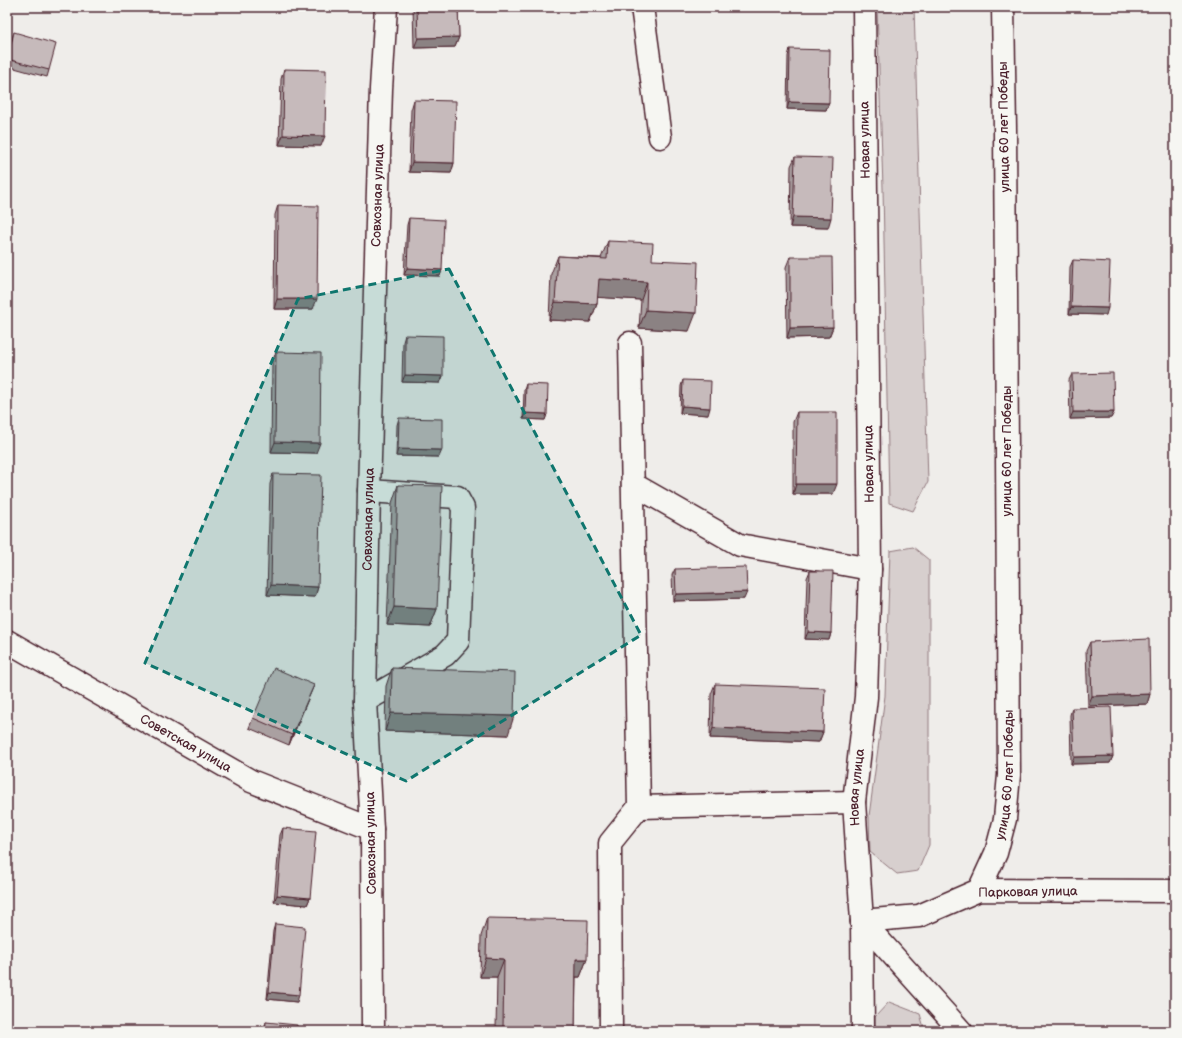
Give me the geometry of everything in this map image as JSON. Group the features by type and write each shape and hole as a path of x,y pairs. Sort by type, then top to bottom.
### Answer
{"street":[{"name":"Совхозная улица","path":"373,1031 372,829 365,701 369,491 381,97 386,7"},
{"path":"642,7 660,137"},
{"name":"Новая улица","path":"863,1031 862,921 854,802 866,696 870,569 864,7"},
{"name":"улица 60 лет Победы","path":"979,890 996,853 1005,819 1009,775 1003,7"},
{"path":"610,1031 610,844 639,807 630,343"},
{"path":"633,484 740,545 870,569"},
{"path":"365,701 445,655 458,641 463,508 458,497 369,491"},
{"name":"Советская улица","path":"7,641 251,781 372,829"},
{"path":"639,807 854,802"},
{"name":"Парковая улица","path":"862,921 919,916 979,890 1175,891"},
{"path":"862,921 961,1031"}],"highlighted area":[{"path":"449,269 641,635 406,781 145,663 298,299"}],"shaded area":[{"path":"877,7 914,7 928,482 913,511 889,503 883,188"},
{"path":"913,547 929,560 929,845 918,871 897,874 870,852 869,816 885,696 890,551"},
{"path":"889,1002 920,1014 925,1031 875,1031 875,1017"}],"building":[{"path":"417,7 458,7 459,37 418,38"},
{"path":"14,32 56,44 49,70 7,59"},
{"path":"790,49 830,50 829,103 789,102"},
{"path":"284,69 326,70 325,136 283,135"},
{"path":"414,100 456,101 454,163 412,162"},
{"path":"795,157 833,158 831,218 793,217"},
{"path":"278,205 318,206 317,299 277,299"},
{"path":"409,218 444,220 442,270 407,268"},
{"path":"608,241 653,243 652,260 698,262 696,313 646,310 647,282 599,279 597,304 555,302 558,256 607,259"},
{"path":"790,257 832,257 833,327 790,328"},
{"path":"1073,260 1110,262 1108,308 1071,307"},
{"path":"405,335 443,336 443,376 405,375"},
{"path":"276,352 321,353 320,443 275,442"},
{"path":"1113,373 1114,412 1073,412 1072,374"},
{"path":"683,380 711,381 710,408 682,406"},
{"path":"526,384 548,385 547,414 525,413"},
{"path":"797,412 837,412 837,484 796,484"},
{"path":"399,418 442,419 442,450 398,449"},
{"path":"273,474 321,475 318,587 271,585"},
{"path":"398,485 442,486 437,609 394,607"},
{"path":"746,567 747,592 676,594 675,569"},
{"path":"810,571 833,571 831,633 808,632"},
{"path":"1149,639 1150,694 1092,696 1090,642"},
{"path":"274,668 314,685 292,735 253,718"},
{"path":"392,668 515,672 514,716 391,713"},
{"path":"715,684 825,688 823,732 713,728"},
{"path":"1111,707 1113,756 1074,757 1072,708"},
{"path":"283,828 316,831 310,898 277,895"},
{"path":"487,918 588,920 587,959 576,959 575,1031 481,1031 481,1029 503,1029 504,959 486,958"},
{"path":"275,924 305,927 299,995 269,992"},
{"path":"266,1022 297,1025 297,1031 265,1031"}]}
